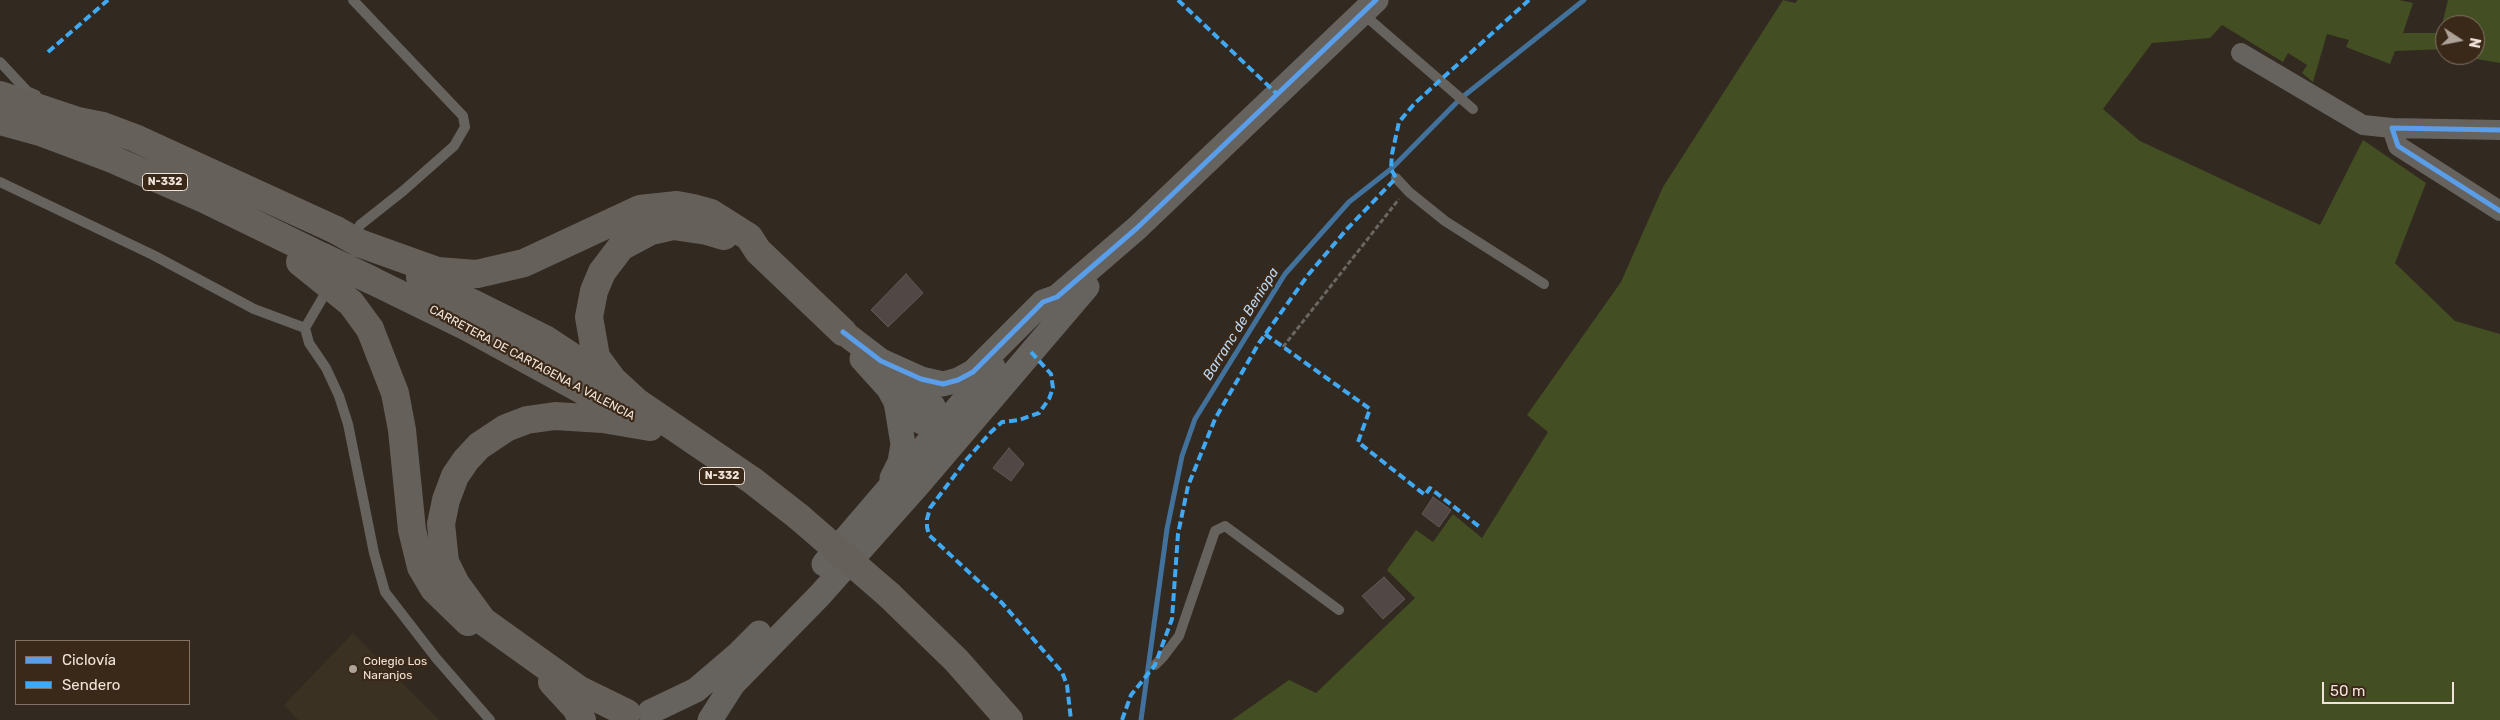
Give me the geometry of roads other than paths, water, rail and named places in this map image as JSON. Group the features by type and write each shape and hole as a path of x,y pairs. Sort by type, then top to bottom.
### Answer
{"highway":[{"path":"0,95 103,126 135,138 336,230 396,265 545,339 752,481 795,523"},
{"name":"CARRETERA DE CARTAGENA A VALENCIA","path":"0,121 40,132 112,159 204,199 312,260 371,280 467,327 650,427 795,523 885,600 995,714"},
{"path":"0,135 146,189 312,260 351,303 370,329 395,393 402,430 412,530 421,567 434,589 449,606 471,625 562,690 576,708 582,720"},
{"path":"359,243 437,271 477,274 524,262 640,209 677,205 711,213 749,237 758,251 843,332"},
{"path":"623,391 596,357 588,317 594,291 602,272 621,247 652,231 673,226 707,231 758,251"},
{"path":"640,716 578,688 483,621 464,597 445,562 441,524 452,484 466,460 479,446 506,428 527,420 555,416 603,420 650,427"}],"street":[{"path":"640,716 696,690 737,655 810,581 942,429 996,363 1057,297 1137,228 1369,7"},
{"path":"2241,53 2363,125 2392,128 2500,130"},
{"path":"2392,128 2398,146 2500,211"},
{"path":"710,720 733,684 820,595 912,491 1137,228"},
{"path":"843,332 881,361 895,369 921,379 943,384 958,380 973,372 1044,302 1057,297"},
{"path":"896,402 918,420 942,429 951,430 1037,335 1051,327"},
{"path":"843,332 852,348 889,389 896,402 903,444 900,462 885,494"},
{"path":"748,668 765,641 940,444 942,429 933,406 895,369"}],"lane":[{"path":"353,0 463,116 465,127 454,146 403,191 360,225 324,296 305,328 309,343 326,368 339,396 348,424 374,553 384,592 436,658 490,720"},
{"path":"1369,7 1473,110"},
{"path":"0,62 27,91 101,119 135,138"},
{"path":"1396,178 1406,189 1445,221 1544,284"},
{"path":"0,182 152,255 254,309 305,328"},
{"path":"1155,664 1163,658 1179,636 1215,531 1225,526 1338,610"}],"waterway":[{"name":"Barranc de Beniopa","path":"1141,720 1167,529 1182,456 1195,419 1285,274 1349,202 1391,169 1460,99 1584,0"}],"place":[{"name":"Colegio Los Naranjos","path":"353,669"}]}
